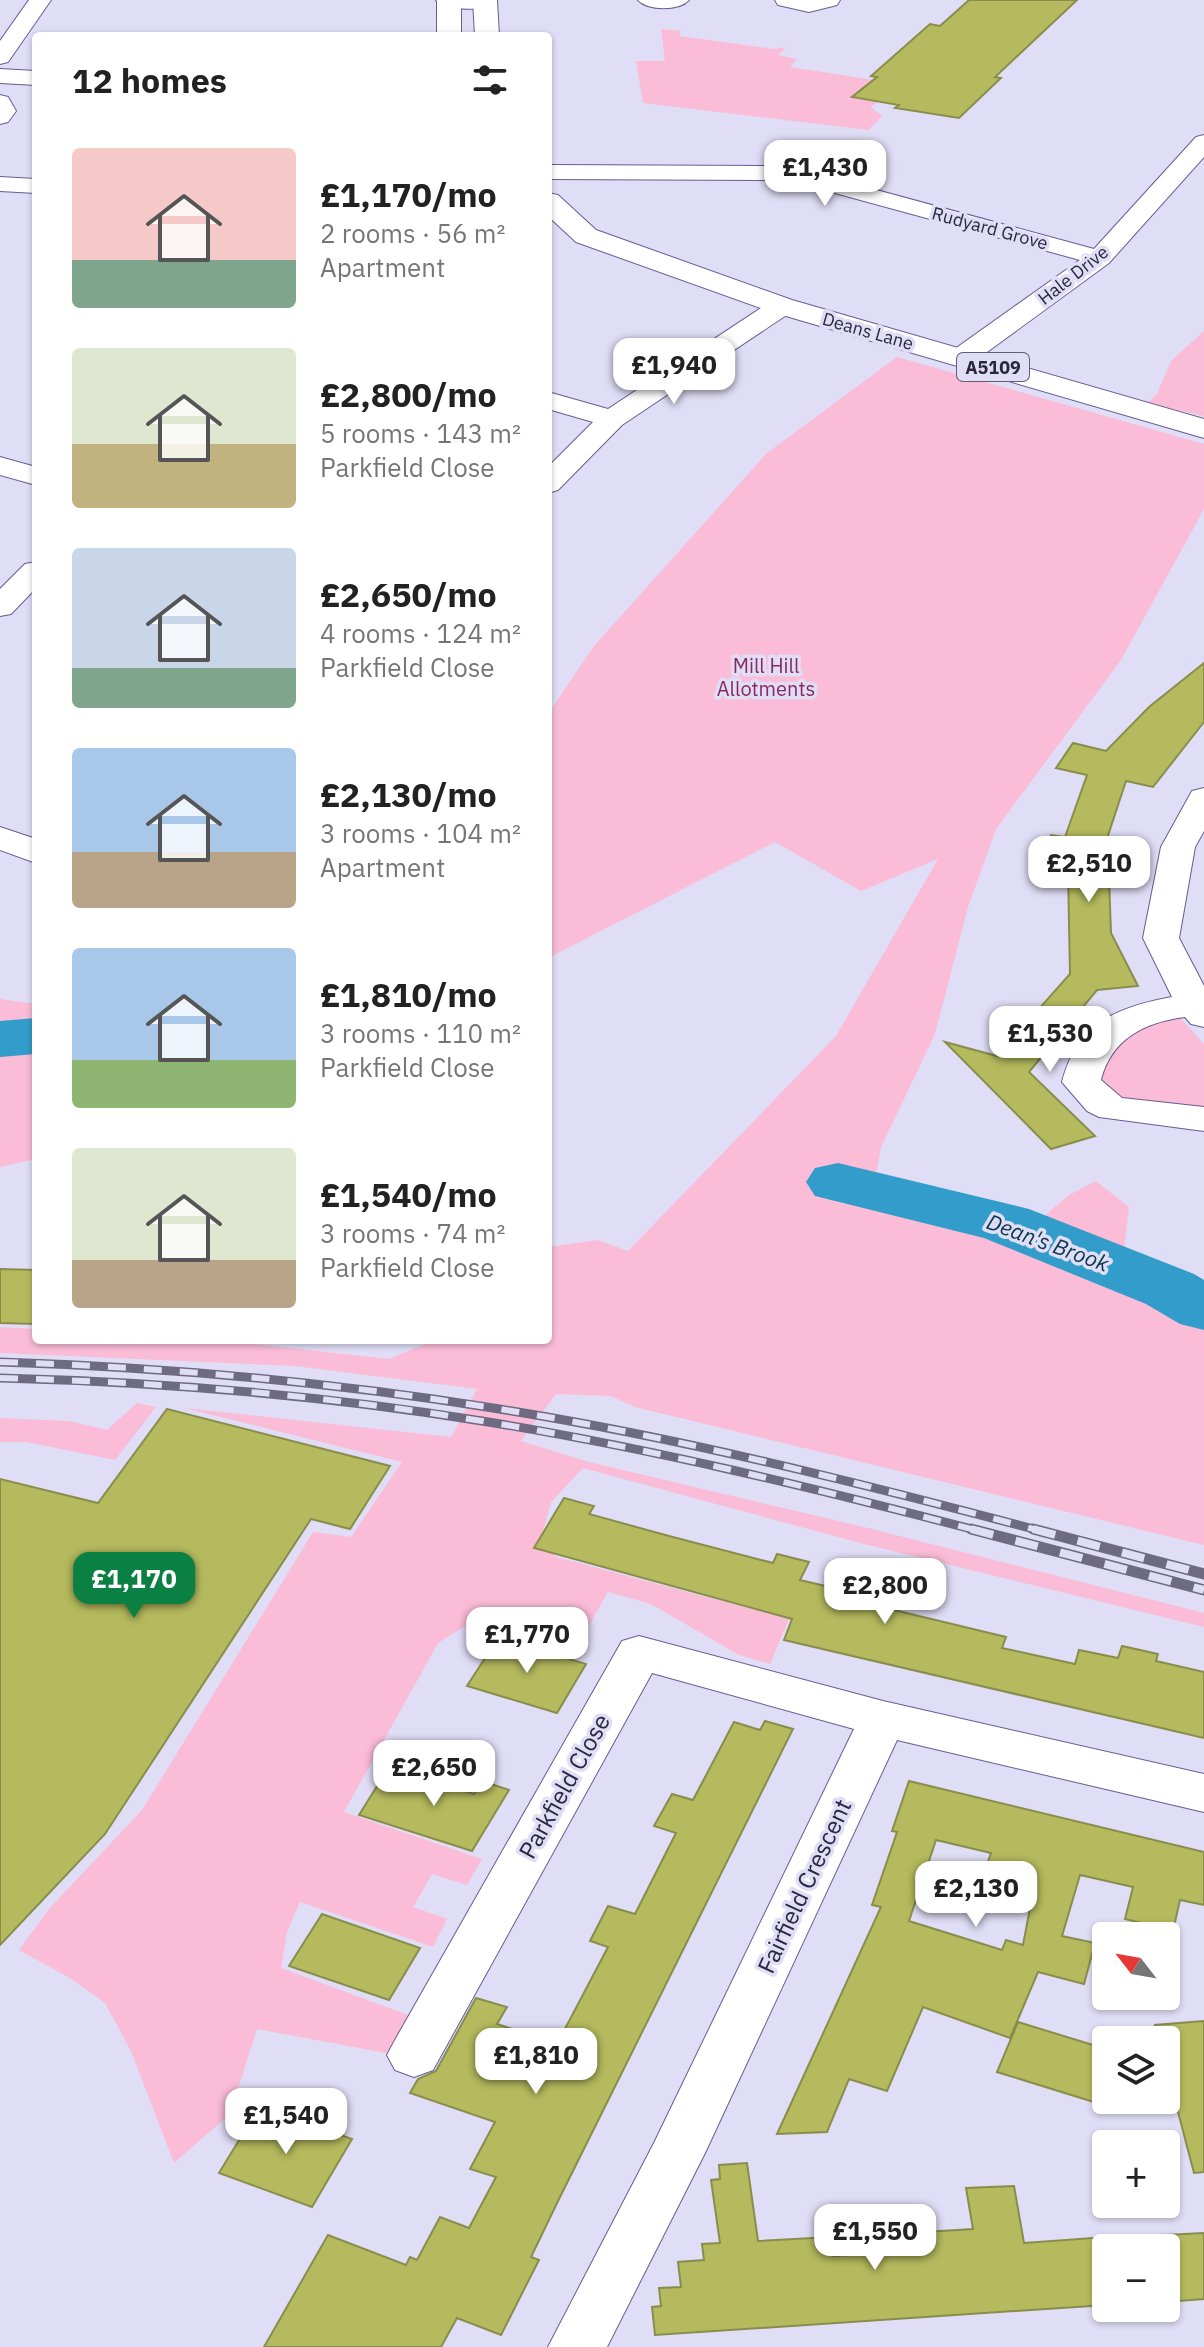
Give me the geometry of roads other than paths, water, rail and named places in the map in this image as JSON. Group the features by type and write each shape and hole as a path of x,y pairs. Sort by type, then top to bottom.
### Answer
{"main road":[{"path":"448,0 449,32"},
{"path":"485,0 487,32"},
{"name":"Deans Lane","path":"552,205 586,236 782,306 1204,429"}],"street":[{"path":"0,57 40,0"},
{"path":"448,0 485,0"},
{"path":"649,0 678,0"},
{"path":"786,0 809,5 829,0"},
{"path":"0,76 32,78"},
{"path":"0,102 4,111 0,117"},
{"name":"Hale Drive","path":"962,357 1100,258 1204,142"},
{"name":"Rudyard Grove","path":"552,172 788,173 1100,258"},
{"path":"0,184 32,186"},
{"path":"552,480 612,419 782,306"},
{"path":"552,401 612,419"},
{"path":"0,466 32,475"},
{"path":"0,607 32,575"},
{"path":"1204,798 1191,850 1161,938 1199,1011 1151,1010 1124,1022 1110,1032 1089,1058 1081,1082 1101,1103 1113,1109 1204,1119"},
{"path":"0,837 32,850"},
{"name":"Parkfield Close","path":"414,2055 639,1653 883,1719"},
{"path":"883,1719 1204,1793"},
{"name":"Fairfield Crescent","path":"577,2347 677,2153 883,1719"}],"waterway":[{"name":"Dean's Brook","path":"0,1039 32,1036"},
{"name":"Dean's Brook","path":"838,1182 1006,1223 1170,1289 1204,1309"}],"railway":[{"path":"0,1362 247,1377 493,1408 768,1462 1041,1531"},
{"path":"0,1378 242,1391 482,1421 732,1470 979,1531"},
{"path":"971,1529 1204,1590"},
{"path":"1033,1529 1204,1574"}],"park label":[{"name":"Mill Hill Allotments","path":"766,676"}]}
